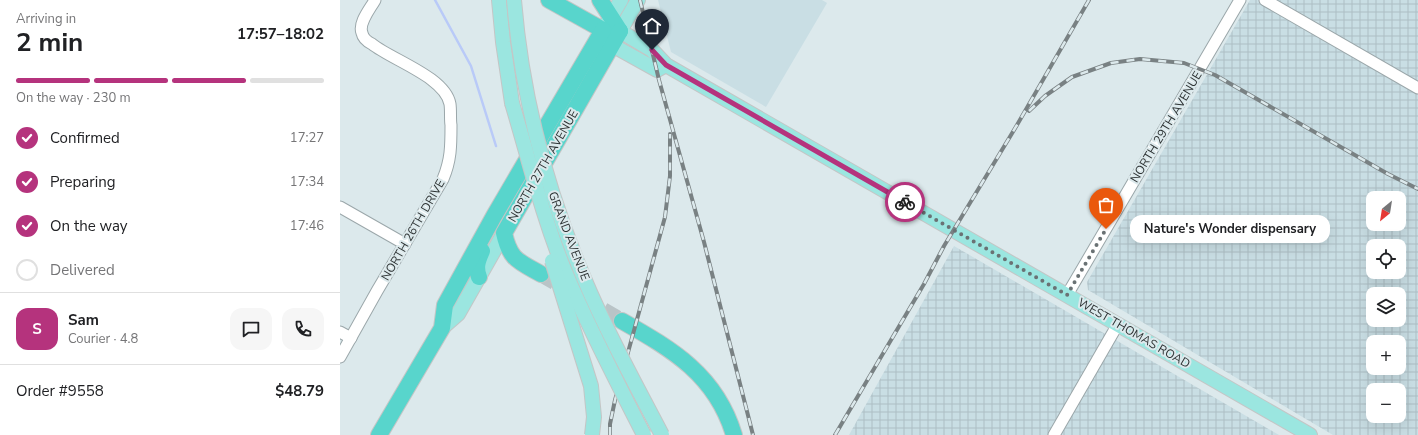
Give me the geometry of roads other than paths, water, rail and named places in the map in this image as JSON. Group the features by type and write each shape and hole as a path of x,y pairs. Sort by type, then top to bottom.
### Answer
{"highway":[{"name":"WEST THOMAS ROAD","path":"549,0 607,24 620,31"},
{"path":"600,0 607,24"},
{"name":"NORTH 27TH AVENUE","path":"379,435 442,328 445,305 494,216 607,24"},
{"name":"NORTH 27TH AVENUE","path":"504,233 620,31"},
{"path":"479,277 476,269 477,263 493,227 494,216"},
{"path":"504,233 507,246 513,257 541,274"},
{"path":"622,321 665,346 699,373 710,386 720,402 729,419 734,435"}],"main road":[{"name":"GRAND AVENUE","path":"499,0 503,42 512,102 540,201 565,272 593,335 644,435"},
{"name":"GRAND AVENUE","path":"514,0 518,39 530,115 555,203 574,256 599,313 662,435"},
{"name":"NORTH 27TH AVENUE","path":"607,24 621,0"},
{"name":"NORTH 27TH AVENUE","path":"620,31 638,0"},
{"name":"WEST THOMAS ROAD","path":"607,24 612,45 657,70 666,65"},
{"name":"WEST THOMAS ROAD","path":"620,31 652,50 666,65 1310,435"},
{"path":"512,102 519,156 591,386 594,416 592,435"},
{"name":"NORTH 27TH AVENUE","path":"442,328 458,314 504,233"}],"street":[{"name":"NORTH 26TH DRIVE","path":"340,357 443,179 449,163 451,140 450,104 446,94 441,88 423,74 367,41 362,33 362,23 375,0"},
{"name":"NORTH 29TH AVENUE","path":"1067,295 1240,0"},
{"path":"1265,0 1418,88"},
{"path":"340,207 405,244"},
{"path":"1054,435 1118,324"},
{"path":"340,332 351,338"}],"waterway":[{"path":"435,0 471,66 496,146"}],"tunnel":[{"path":"541,274 622,321"}],"railway":[{"path":"640,0 659,80 704,242 753,435"},
{"path":"835,435 1089,0"},
{"path":"1029,111 1045,96 1072,77 1111,63 1140,59 1184,63 1215,75 1388,174 1418,189"},
{"path":"610,435 610,424 615,400 665,217 670,176 670,134"}],"place":[{"name":"Nature's Wonder dispensary","path":"1106,229"}]}
